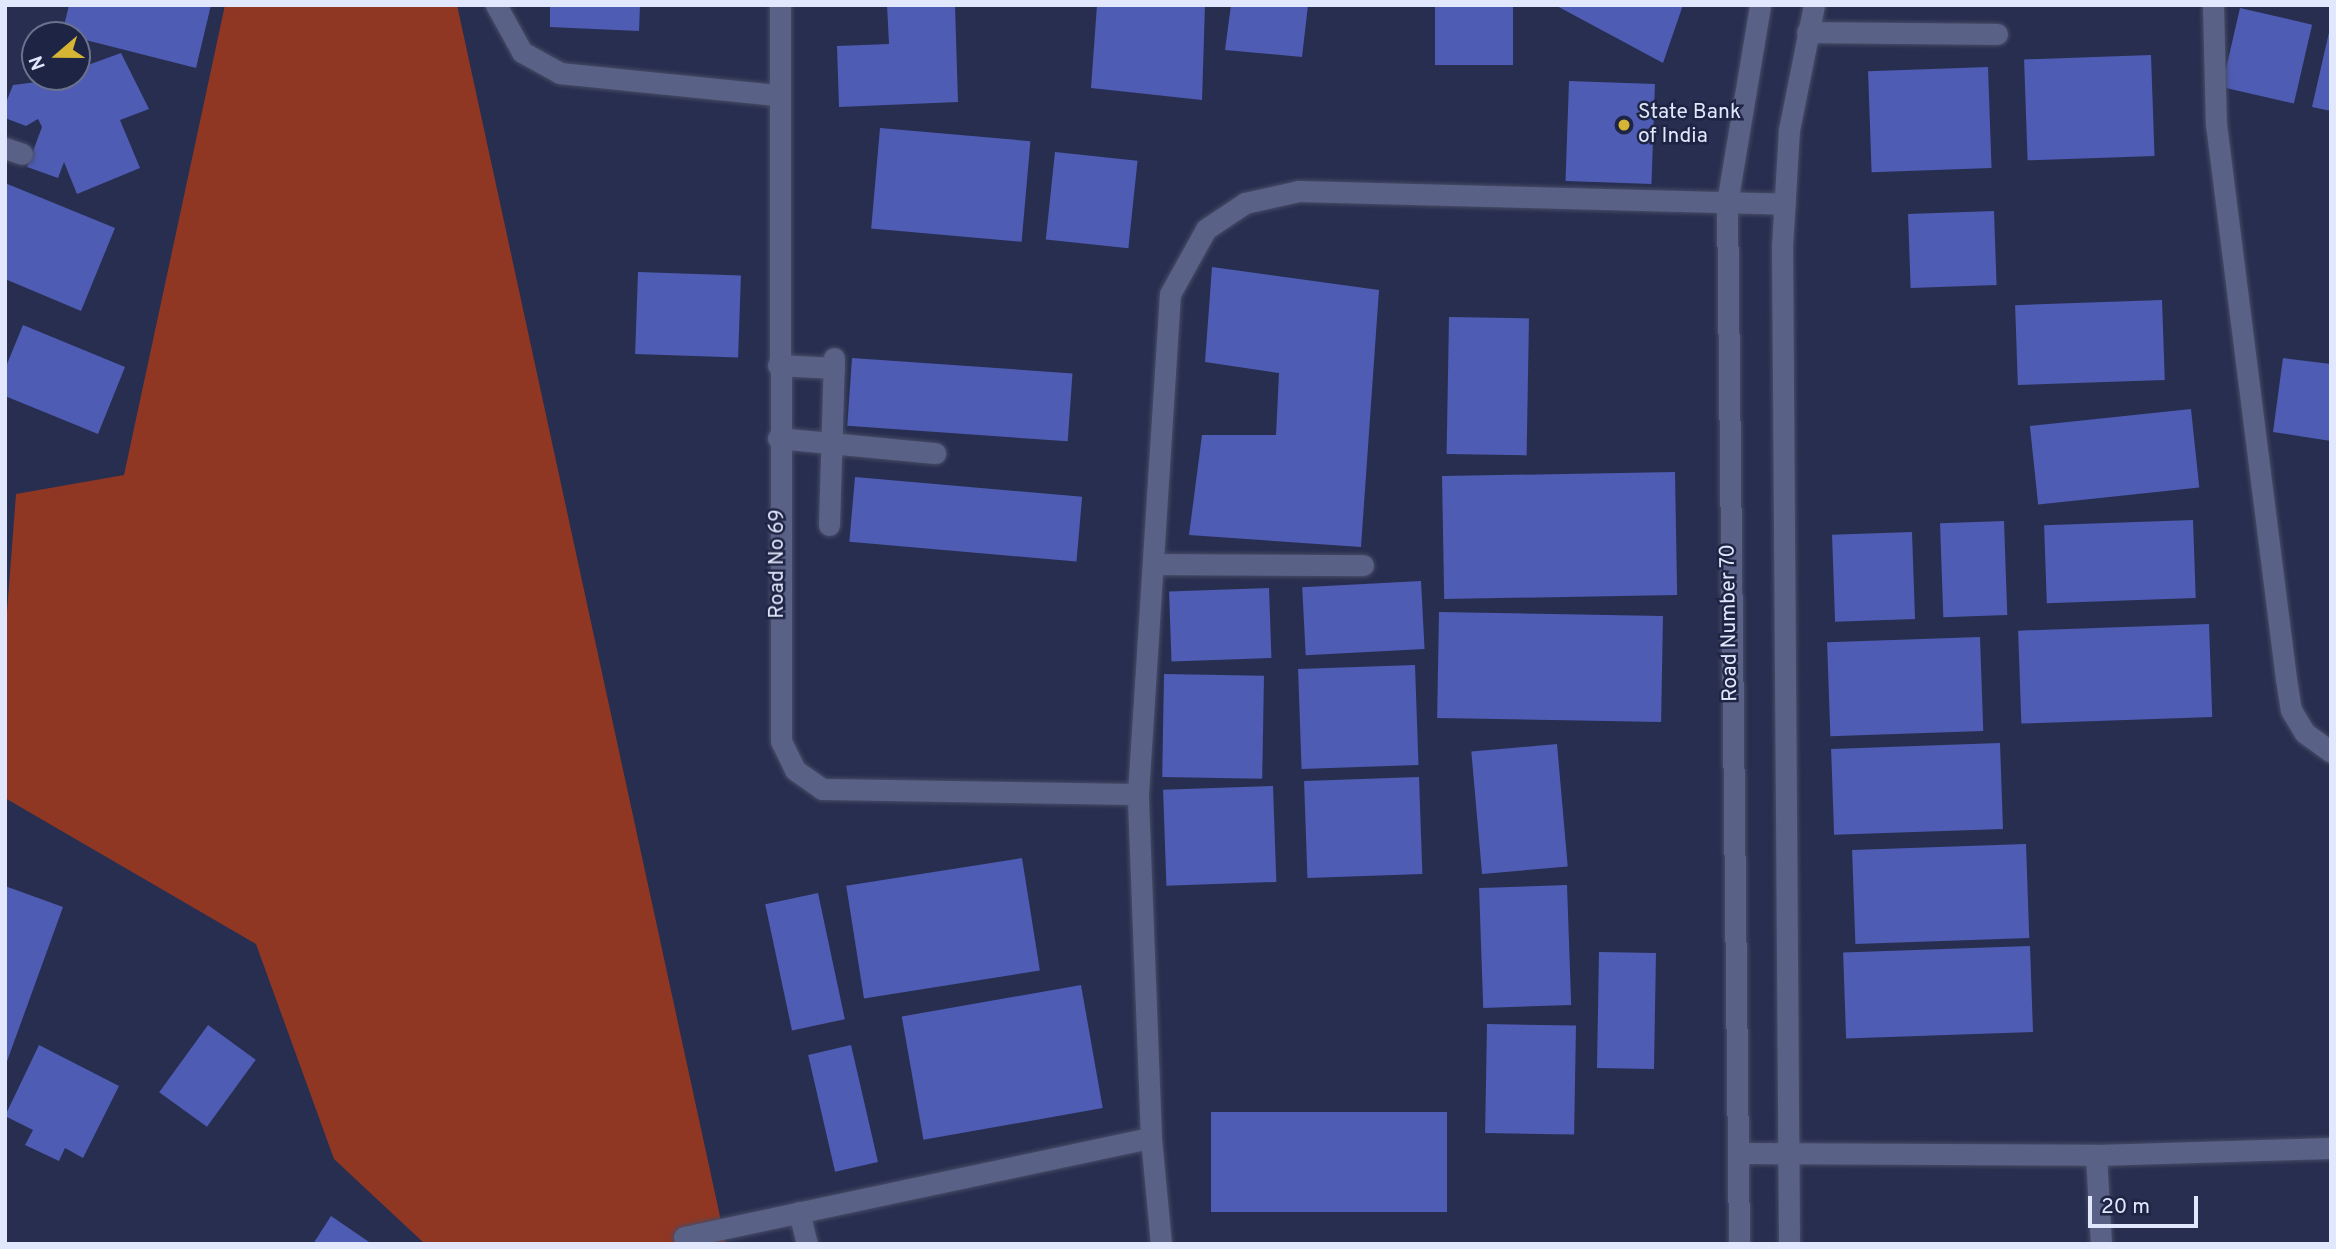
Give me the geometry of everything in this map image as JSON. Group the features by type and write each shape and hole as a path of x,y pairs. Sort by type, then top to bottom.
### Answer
{"street":[{"path":"496,5 522,52 560,73 778,95"},
{"name":"Road No 69","path":"780,5 778,709 782,741 795,770 822,789 1138,794"},
{"name":"Road Number 70","path":"1739,1244 1727,203 1760,5"},
{"path":"1789,1244 1784,204 1789,130 1814,5"},
{"path":"2213,5 2216,124 2286,679 2291,710 2305,733 2331,752"},
{"path":"1807,32 1997,34"},
{"path":"1161,1244 1151,1138 1138,794 1170,294 1206,229 1245,203 1299,191 1784,204"},
{"path":"778,365 834,363 829,526"},
{"path":"778,438 935,453"},
{"path":"1153,564 1363,565"},
{"path":"684,1237 1151,1138"},
{"path":"1738,1153 2096,1155 2331,1149"},
{"path":"2096,1155 2101,1244"},
{"path":"799,1212 807,1244"}],"shaded area":[{"path":"225,5 457,5 726,1244 425,1244 334,1159 256,944 5,798 5,639 16,494 124,475"}],"building":[{"path":"69,5 211,5 196,68 91,41 91,21 65,21"},
{"path":"550,5 640,5 639,31 550,27"},
{"path":"887,5 955,5 958,102 839,107 837,46 889,44"},
{"path":"1097,5 1205,5 1202,100 1091,88"},
{"path":"1231,5 1308,5 1302,57 1225,50"},
{"path":"1435,5 1513,5 1513,65 1435,65"},
{"path":"1555,5 1683,5 1663,63"},
{"path":"2240,8 2312,25 2294,104 2222,87"},
{"path":"2331,28 2331,111 2312,107"},
{"path":"121,53 149,109 120,120 140,168 77,194 64,162 58,178 27,167 42,127 38,119 26,126 5,118 5,105 13,85 21,84 21,91 91,91 91,64"},
{"path":"2151,55 2155,156 2028,160 2024,59"},
{"path":"1988,67 1992,168 1872,172 1868,71"},
{"path":"1569,81 1655,84 1651,184 1566,181"},
{"path":"880,128 1030,141 1022,242 871,229"},
{"path":"1055,152 1138,161 1128,248 1046,240"},
{"path":"5,183 115,228 81,311 5,279"},
{"path":"1994,211 1997,285 1911,288 1908,214"},
{"path":"1212,267 1379,290 1361,547 1189,535 1202,435 1276,435 1279,373 1205,362"},
{"path":"638,272 741,276 738,358 635,354"},
{"path":"2162,300 2165,380 2018,385 2015,305"},
{"path":"1449,317 1529,318 1527,455 1447,454"},
{"path":"23,325 125,367 98,434 5,396 5,369"},
{"path":"852,358 1072,373 1068,441 847,426"},
{"path":"2283,358 2331,364 2331,441 2273,432"},
{"path":"2191,409 2199,488 2038,505 2030,426"},
{"path":"1675,472 1677,595 1444,599 1442,476"},
{"path":"855,477 1082,497 1076,562 849,542"},
{"path":"2193,520 2196,598 2047,603 2044,525"},
{"path":"2004,521 2007,615 1943,617 1940,523"},
{"path":"1912,532 1915,619 1835,622 1832,535"},
{"path":"1421,581 1425,649 1306,655 1302,587"},
{"path":"1269,588 1271,658 1172,661 1169,591"},
{"path":"1439,612 1663,616 1661,722 1437,718"},
{"path":"2209,624 2212,717 2021,724 2018,631"},
{"path":"1980,637 1983,731 1830,736 1827,642"},
{"path":"1415,665 1418,765 1302,769 1298,669"},
{"path":"1164,674 1264,676 1262,779 1162,777"},
{"path":"2000,743 2003,829 1834,835 1831,749"},
{"path":"1557,744 1568,867 1482,874 1471,751"},
{"path":"1419,777 1422,874 1307,878 1304,781"},
{"path":"1273,786 1276,882 1166,886 1163,790"},
{"path":"2026,844 2029,938 1855,944 1852,850"},
{"path":"1022,858 1040,971 864,998 846,886"},
{"path":"1567,885 1571,1005 1483,1008 1479,888"},
{"path":"5,886 63,907 6,1064 5,1064"},
{"path":"818,893 845,1019 792,1030 765,904"},
{"path":"2030,946 2033,1032 1846,1038 1843,953"},
{"path":"1599,952 1656,953 1654,1069 1597,1068"},
{"path":"1081,985 1103,1108 923,1140 902,1017"},
{"path":"1487,1024 1576,1026 1574,1135 1485,1133"},
{"path":"208,1025 256,1060 207,1127 159,1092"},
{"path":"39,1045 119,1086 83,1158 65,1148 59,1161 25,1145 33,1130 5,1116"},
{"path":"851,1045 878,1162 835,1172 808,1055"},
{"path":"1211,1112 1447,1112 1447,1212 1211,1212"},
{"path":"331,1216 372,1244 313,1244"}],"place":[{"name":"State Bank of India","path":"1624,125"}]}
